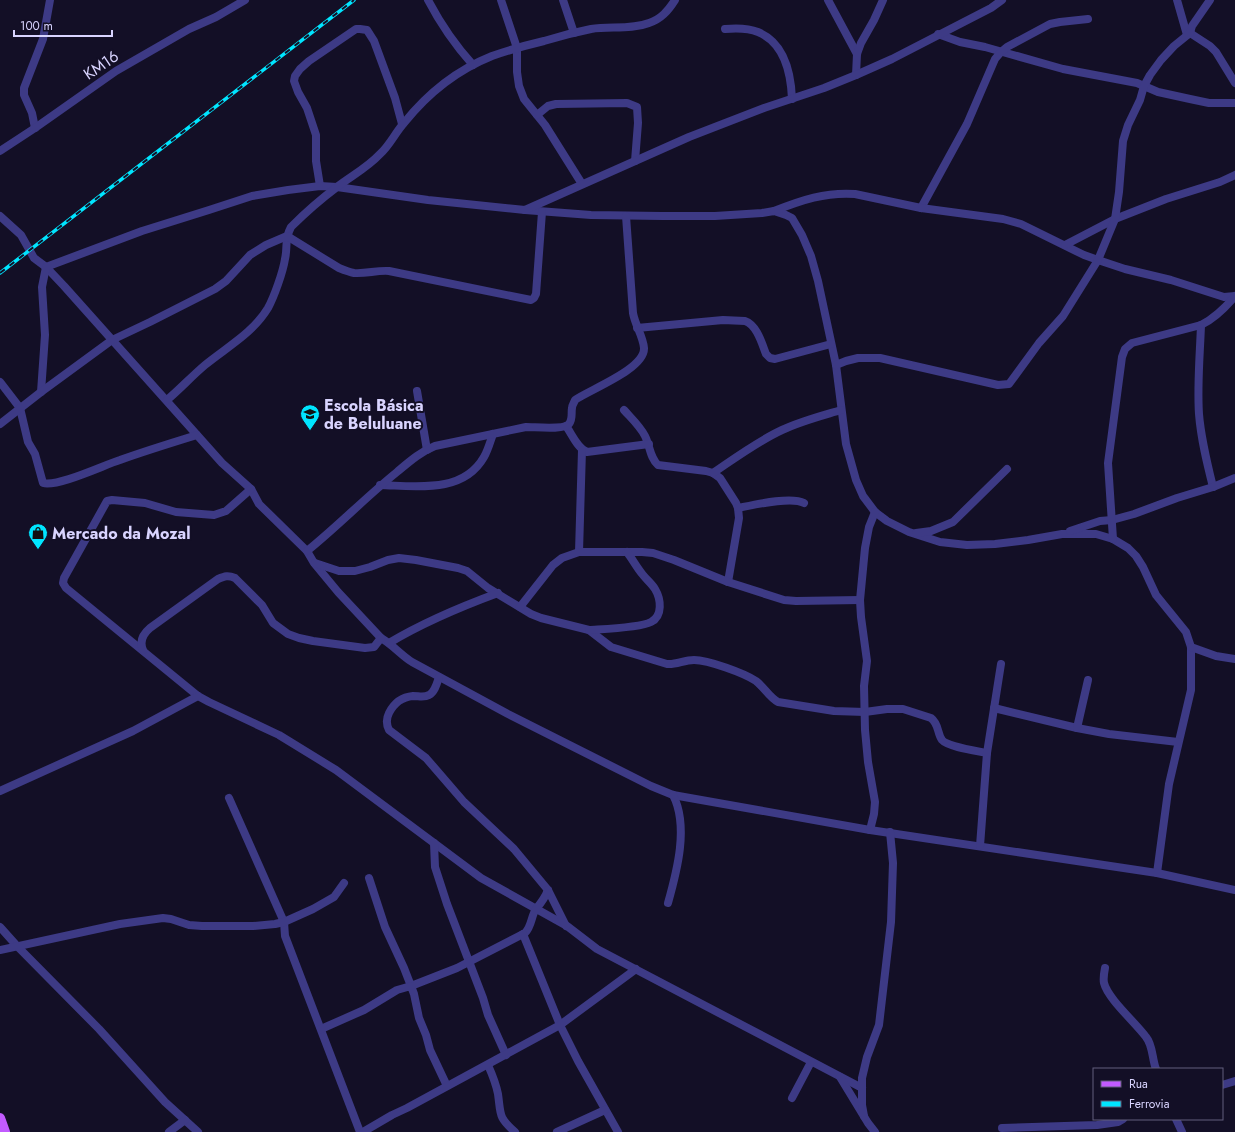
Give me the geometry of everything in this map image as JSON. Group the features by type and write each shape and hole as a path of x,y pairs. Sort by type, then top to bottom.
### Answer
{"main road":[{"path":"0,1118 5,1132"}],"street":[{"path":"36,128 32,113 24,95 24,88 43,38 50,0"},
{"name":"KM16","path":"0,151 36,128 116,71 189,29 216,17 245,0"},
{"path":"428,0 442,26 457,47 474,64"},
{"path":"501,0 517,48 517,72 519,86 524,99 545,125 582,184"},
{"path":"563,0 574,33"},
{"path":"167,400 204,366 244,336 257,324 268,307 286,260 287,236 292,227 298,220 337,187 366,167 380,155 391,143 402,124 433,91 474,64 517,48 592,29 647,24 665,14 675,0"},
{"path":"828,0 858,54"},
{"path":"856,75 858,54 861,43 874,20 882,0"},
{"path":"525,210 689,137 856,75 892,59 991,8 1002,0"},
{"path":"1177,0 1189,34 1210,46 1216,52 1235,83"},
{"path":"836,365 858,358 880,358 998,385 1009,384 1039,343 1063,316 1098,260 1115,219 1119,192 1123,141 1128,125 1140,100 1144,86 1161,60 1174,46 1189,34 1192,26 1210,0"},
{"path":"921,208 967,124 995,59 1001,52 1050,24 1088,19"},
{"path":"725,29 742,28 757,31 770,38 780,50 789,73 792,99"},
{"path":"320,186 316,161 316,135 307,108 294,81 295,76 300,69 309,61 356,30 367,30 374,41 386,73 402,124"},
{"path":"938,34 960,42 1062,69 1137,84 1158,92 1200,102 1235,103"},
{"path":"537,115 548,106 556,104 626,103 637,107 638,123 635,161"},
{"path":"1065,246 1115,219 1166,199 1220,182 1235,175"},
{"path":"46,267 142,231 252,196 320,186 337,187 435,201 542,212 626,216 715,216 762,213 821,195 840,193 877,198 921,208 1003,219 1021,224 1065,246 1098,260 1125,269 1171,280 1224,297 1235,296 1232,305 1211,320 1201,325 1132,343 1125,349 1120,371 1108,464 1113,539"},
{"path":"774,210 792,218 811,256 825,309 836,365 846,444 856,480 862,496 875,512 887,521 915,534 929,535 940,542 967,545 995,544 1028,540 1062,534 1100,521 1112,520 1134,514 1235,478"},
{"path":"287,236 339,268 347,271 361,273 378,270 389,271 531,300 536,294 542,212"},
{"path":"0,216 21,235 34,258 46,267 222,463 251,489 259,504 307,551 314,563 338,592 382,638 390,643 402,656 440,677 521,721 651,786 673,795 870,830 1157,873 1235,890"},
{"path":"307,551 336,527 380,485 427,450 435,446 526,427 537,426 560,428 566,426 570,424 572,418 572,407 575,400 634,366 642,356 644,349 643,341 637,328 633,313 626,216"},
{"path":"0,424 112,340 215,289 226,281 250,255 266,245 287,236"},
{"path":"41,392 46,335 42,287 46,267"},
{"path":"637,328 703,321 746,321 753,327 766,354 770,358 775,359 832,344"},
{"path":"1201,325 1198,396 1199,415 1213,487"},
{"path":"0,382 20,408 28,442 35,454 43,483 47,484 69,479 121,459 197,435"},
{"path":"417,391 427,450"},
{"path":"624,410 642,430 649,444 653,461 658,465 706,471 713,473 720,478 738,508 739,518 728,582"},
{"path":"713,473 741,454 781,431 799,423 841,410"},
{"path":"566,426 582,450 578,552"},
{"path":"380,485 433,486 451,483 475,469 484,457 493,434"},
{"path":"582,450 587,452 649,444"},
{"path":"929,535 953,522 1008,469"},
{"path":"251,489 226,511 214,515 176,512 145,503 112,500 107,501 67,572 63,583 74,595 198,696 279,735 336,770 481,878 566,926 597,949 862,1088"},
{"path":"738,508 781,500 800,500 804,502"},
{"path":"870,830 875,802 868,762 865,730 864,686 867,661 860,600 865,548 869,527 875,512"},
{"path":"1062,534 1096,534 1113,539 1128,548 1144,567 1156,595 1186,632 1191,647 1190,690 1166,803 1157,873"},
{"path":"520,607 553,565 562,558 578,552 653,553 728,582 784,600 860,600"},
{"path":"314,563 339,571 355,571 370,568 388,560 399,558 458,568 467,571 483,584 541,618 589,630 638,626 652,622 658,615 660,607 659,597 655,589 643,576 627,552"},
{"path":"143,650 141,648 143,637 150,628 218,579 226,576 234,578 262,605 272,623 288,634 313,641 365,648 374,647 382,638"},
{"path":"390,643 415,628 444,614 498,593"},
{"path":"589,630 611,647 666,664 673,665 689,660 696,660 716,664 746,675 756,681 773,699 778,702 834,711 865,712 887,709 903,709 934,720 937,724 940,737 947,744 987,753"},
{"path":"1191,647 1216,656 1235,659"},
{"path":"980,846 987,753 1001,664"},
{"path":"440,677 430,695 424,697 413,696 404,698 393,705 386,725 389,730 426,758 464,802 514,849 548,890 566,926"},
{"path":"1076,728 1088,680"},
{"path":"0,791 133,731 198,696"},
{"path":"994,708 1076,728 1109,734 1178,742"},
{"path":"668,903 680,843 680,813 673,795"},
{"path":"229,798 284,922 285,936 343,1091 361,1132 560,1025 636,969"},
{"path":"864,1116 862,1088 865,1066 879,1025 887,961 893,882 893,856 890,832"},
{"path":"434,843 435,867 446,904 483,998 488,1015 506,1055"},
{"path":"369,878 385,927 414,994 419,1018 430,1050 447,1086"},
{"path":"0,950 120,924 163,918 189,925 202,926 253,926 284,922 313,909 334,897 344,883"},
{"path":"321,1029 364,1010 397,990 444,974 523,934 530,928 536,910 542,903 548,890"},
{"path":"0,927 99,1029 165,1102 198,1132"},
{"path":"523,934 560,1025 618,1132"},
{"path":"1105,968 1104,979 1106,988 1146,1037 1149,1042 1156,1068"},
{"path":"792,1098 811,1062"},
{"path":"488,1065 495,1082 501,1115 504,1122 515,1132"},
{"path":"839,1076 875,1132"},
{"path":"1223,1085 1235,1081"},
{"path":"557,1132 605,1110"},
{"path":"169,1132 185,1120"},
{"path":"1002,1128 1097,1125 1118,1122 1121,1120"},
{"path":"1176,1120 1182,1132"}],"railway":[{"path":"0,273 354,0"}],"place":[{"name":"Escola Básica de Beluluane","path":"310,431"},
{"name":"Mercado da Mozal","path":"38,550"}]}
